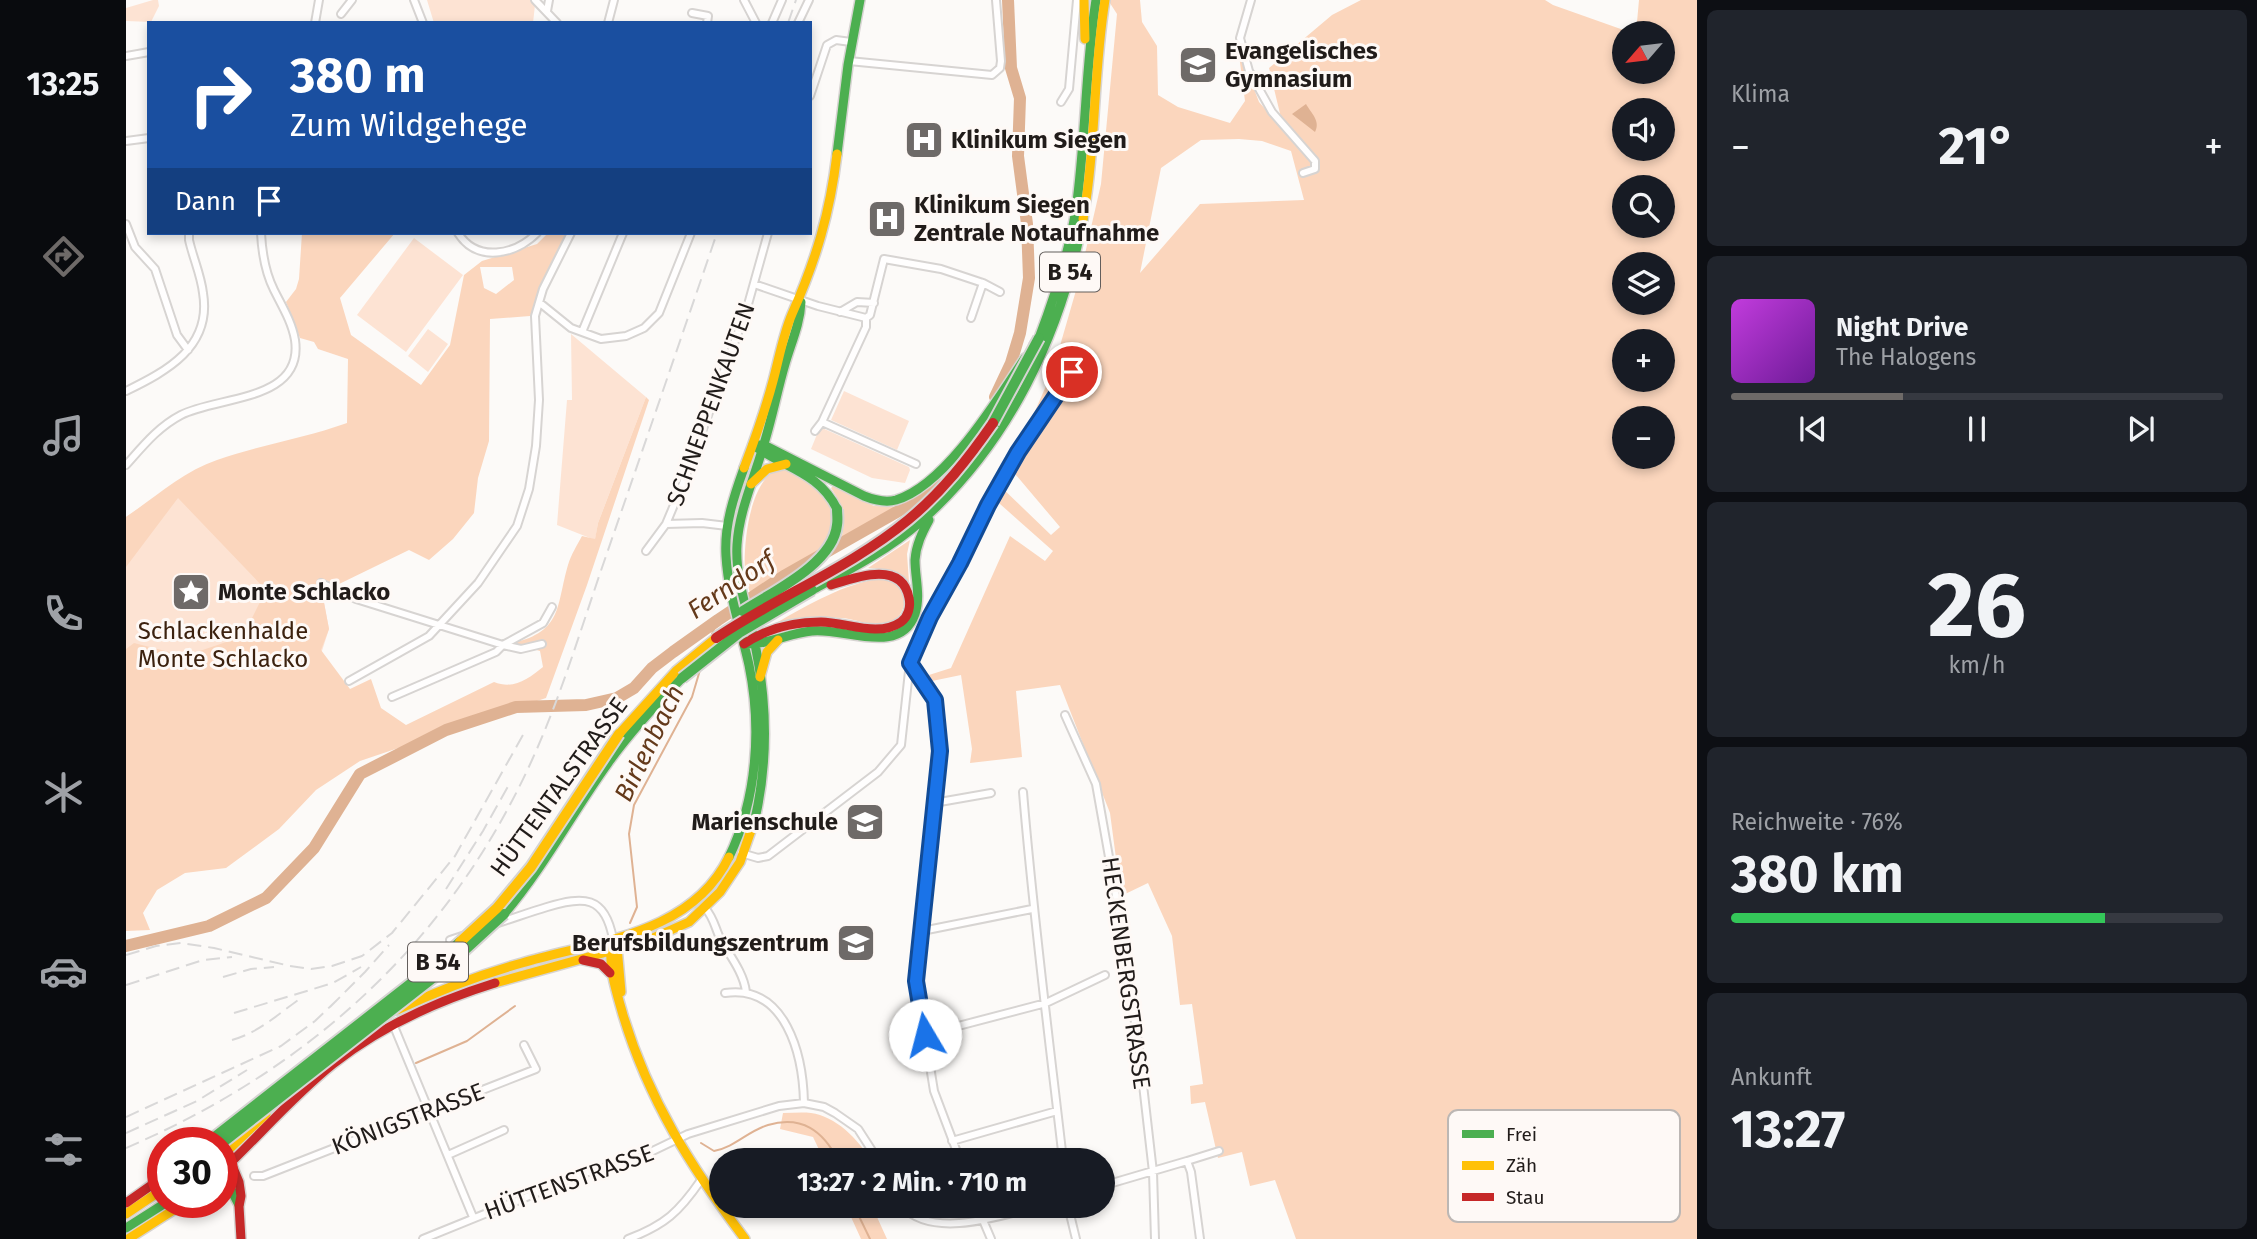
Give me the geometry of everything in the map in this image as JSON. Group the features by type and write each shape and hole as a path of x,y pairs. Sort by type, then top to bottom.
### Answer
{"main road":[{"path":"738,595 737,543 741,516 759,448 801,317 801,300 825,229 851,42 860,0"},
{"name":"B 54","path":"1084,0 1087,59"},
{"name":"HÜTTENTALSTRASSE","path":"227,1127 437,963 497,908 531,867 619,734 676,671 755,611 880,541 930,501 960,470 989,432 1019,380 1039,338 1059,282 1074,219 1087,59 1096,0"},
{"name":"HÜTTENTALSTRASSE","path":"238,1131 410,997 487,932 539,872 610,760 662,698 702,661 761,619 885,549 936,508 968,477 1011,415 1033,374 1057,315 1075,253 1087,194 1098,43 1105,0"},
{"path":"759,448 872,499 888,501 903,497 926,481 974,431 1039,338"},
{"path":"716,638 728,622 825,554 839,524 837,509 825,487 759,448"},
{"path":"238,1150 329,1055 391,1013 421,998 482,975 613,946 671,930 692,919 726,884 755,815 764,771 764,719 760,677 725,552 727,526 734,499 759,448"},
{"path":"751,484 767,468 786,464"},
{"path":"751,642 818,630 875,637 895,634 912,621 917,596 914,566 918,538 936,508"},
{"path":"751,642 785,627 819,622 870,628 893,626 906,617 909,610 909,595 899,580 888,574 869,574 812,590"},
{"path":"760,677 767,653 780,638"},
{"path":"238,1152 335,1063 393,1024 474,989 580,959 613,946 687,909 738,852 754,761 755,711 751,642"},
{"path":"613,946 611,975 646,1085 675,1140 745,1239"},
{"path":"613,946 622,1008"},
{"path":"580,959 601,964 611,975"},
{"path":"238,1181 241,1196 241,1239"},
{"path":"126,1203 147,1188"},
{"path":"126,1214 147,1200"},
{"path":"126,1228 147,1218"},
{"path":"128,1239 153,1218"}],"street":[{"path":"315,21 319,0"},
{"path":"341,14 352,0"},
{"path":"414,0 422,21"},
{"path":"535,0 555,21"},
{"path":"547,11 549,0"},
{"path":"609,21 614,0"},
{"path":"744,0 755,21"},
{"path":"773,21 782,0"},
{"path":"798,21 809,0"},
{"path":"849,61 992,75 1000,68 1001,61 996,0"},
{"path":"1061,102 1069,89 1077,0"},
{"path":"1251,0 1241,31 1243,55 1263,99 1287,132 1315,161 1315,169 1303,173"},
{"path":"692,13 708,16 707,21"},
{"path":"812,90 827,45 836,40 851,42"},
{"path":"126,57 147,52"},
{"path":"126,141 147,138"},
{"path":"126,224 135,247 155,269 177,335 188,350"},
{"path":"126,379 128,390 157,376 174,365 197,335 202,321 204,296 190,235"},
{"path":"126,465 155,432 169,421 199,407 266,390 284,376 292,364 295,341 264,264 261,235"},
{"path":"460,235 471,247 486,253 511,252 534,235"},
{"path":"349,681 429,636 478,583 517,526 529,489 537,446 539,400 534,327 543,289 570,235"},
{"path":"582,332 622,235"},
{"path":"540,303 571,328 601,339 626,336 644,328 659,313 690,235"},
{"name":"SCHNEPPENKAUTEN","path":"646,551 666,524 729,359 767,235"},
{"path":"815,431 822,422 866,327 866,318 870,315 874,303 884,259 941,269 983,283 1000,292"},
{"path":"971,318 983,283"},
{"name":"SCHNEPPENKAUTEN","path":"754,284 866,318"},
{"path":"840,312 857,302 874,303"},
{"path":"738,852 758,858 768,856 878,772 901,745 910,663 930,617 1018,452 1072,372"},
{"path":"822,422 916,464"},
{"name":"SCHNEPPENKAUTEN","path":"666,524 702,523 727,526"},
{"path":"321,583 356,599 503,645 521,649 542,644"},
{"path":"392,697 496,652 503,645 543,623 552,607"},
{"path":"910,663 935,700 940,751 916,981 934,1091 955,1148"},
{"name":"HECKENBERGSTRASSE","path":"1065,715 1096,784 1127,963 1153,1172 1155,1239"},
{"path":"1023,792 1032,909 1046,1003 1062,1148"},
{"path":"934,803 991,793"},
{"path":"450,940 563,902 580,899 600,908 607,918 613,946"},
{"path":"705,908 714,918 720,939 745,985 746,992"},
{"path":"922,931 1032,909"},
{"path":"925,1035 1046,1003 1105,975"},
{"path":"725,993 746,992 772,1005 788,1027 796,1054 804,1103 824,1107 846,1119 871,1148"},
{"path":"393,1024 473,1217"},
{"name":"KÖNIGSTRASSE","path":"254,1176 263,1176 536,1069 524,1045"},
{"name":"HÜTTENSTRASSE","path":"423,1239 588,1172 636,1159 675,1140 779,1106 804,1103"},
{"path":"952,1141 1057,1111"},
{"path":"448,1155 504,1130"},
{"path":"1115,1182 1219,1151"},
{"path":"1187,1161 1191,1172 1200,1239"},
{"path":"628,1239 654,1229 681,1208 701,1180"},
{"path":"912,1218 933,1228 950,1228 994,1218"},
{"path":"982,1218 991,1239"},
{"path":"1071,1218 1076,1239"},
{"path":"654,1229 657,1239"}],"green space":[{"path":"153,0 158,0 159,6 152,21 147,22 126,21 126,8"},
{"path":"427,0 532,0 535,5 533,21 433,21"},
{"path":"1108,0 1140,0 1142,22 1157,46 1158,95 1178,107 1230,123 1245,101 1238,47 1259,102 1284,130 1269,68 1332,15 1361,0 1545,0 1612,26 1612,84 1675,84 1675,21 1637,21 1639,0 1697,0 1697,1239 1296,1239 1275,1180 1250,1186 1242,1152 1218,1158 1205,1102 1191,1104 1190,1086 1203,1084 1192,1004 1180,1005 1172,936 1148,883 1121,896 1110,813 1060,685 1016,691 1022,757 970,763 972,749 961,675 932,681 929,675 951,668 1010,536 1045,561 1053,551 991,496 998,484 1051,535 1060,527 1010,468 1053,370 1079,280 1101,184 1117,14","holes":["1201,140 1262,141 1291,151 1304,200 1200,204 1140,273 1161,168"]},
{"path":"302,235 393,235 340,298 351,335 421,385 450,345 464,275 482,261 537,244 546,235 566,235 530,316 490,319 489,441 478,478 474,513 453,539 429,560 409,550 335,586 321,587 329,629 321,650 350,689 371,679 381,708 406,725 494,682 514,684 543,667 540,651 513,643 541,632 555,615 571,558 582,536 595,539 598,523 646,397 649,400 546,698 360,761 316,790 279,829 226,868 185,873 157,890 143,913 150,930 126,931 126,649 134,643 185,656 235,639 251,620 266,590 178,498 126,567 126,517 181,478 205,465 347,423 348,359 318,349 314,342 300,338 286,302 296,289","holes":["480,267 512,267 514,280 496,294 484,288"]},
{"path":"414,238 463,275 406,352 357,315"},
{"path":"428,329 448,344 428,372 408,356"},
{"path":"571,334 646,397 598,523 595,540 557,525 567,400 572,400"},
{"path":"844,391 909,421 897,450 831,420"},
{"path":"820,427 909,467 905,483 872,478 811,449"},
{"path":"780,468 804,479 824,495 835,516 834,529 820,551 792,572 751,596 745,577 750,514 761,485"},
{"name":"Schlackenhalde Monte Schlacko","path":"188,475 321,586 329,629 321,654 126,798 126,517"},
{"path":"833,486 874,506 902,507 841,539 843,518 841,506 831,488"},
{"path":"910,540 907,554 909,582 889,571 868,568"},
{"path":"882,578 897,585 904,594 900,615 891,622 876,624 826,618 776,623 840,590"},
{"path":"783,1113 820,1115 837,1124 862,1148 818,1148 813,1137 780,1129"},
{"path":"851,1218 877,1218 887,1239 861,1239"}],"shaded area":[{"path":"1306,104 1316,121 1315,132 1292,114"}],"waterway":[{"name":"Ferndorf","path":"995,397 1011,363 1020,333 1029,278 1027,224 1018,156 1020,98 1011,68 1008,0"},
{"name":"Ferndorf","path":"126,946 209,926 266,898 314,848 360,774 446,730 516,707 586,705 617,698 634,688 652,668 718,620 784,576 909,505 935,480"},
{"name":"Birlenbach","path":"712,634 718,620"},
{"name":"Birlenbach","path":"630,923 637,907 629,834 634,805 692,697 700,670"},
{"path":"416,1063 467,1041 515,1006"},
{"name":"Birlenbach","path":"722,1148 761,1128 780,1122 791,1122 810,1128 831,1148"},
{"name":"Birlenbach","path":"701,1143 709,1148"},
{"name":"Birlenbach","path":"860,1218 870,1239"}],"railway":[{"path":"789,21 796,0"},
{"path":"126,1148 193,1116 255,1080 313,1039 367,993 415,942 459,887 498,826 532,760 553,710 716,235"},
{"path":"126,955 156,946 181,943 311,969 332,966 362,956 392,933 455,856 523,735"},
{"path":"446,889 511,781"},
{"path":"330,1007 389,945"},
{"path":"126,985 203,960 232,957"},
{"path":"223,977 251,969 274,967"},
{"path":"234,1013 333,983 361,967"},
{"path":"232,1040 260,1027 301,998"},
{"path":"126,1117 281,1046 315,1021 336,1001"},
{"path":"126,1133 197,1101 247,1070"}],"traffic: fast":[{"path":"837,154 848,65 860,0"},
{"path":"1034,345 1056,290 1073,225 1096,0"},
{"path":"812,590 868,559 908,532 952,491 980,458 1027,384 1045,345 1061,304 1083,219"},
{"path":"755,819 764,754 764,710 755,644 740,583 738,532 797,326 801,302"},
{"path":"993,423 1039,338"},
{"path":"753,445 764,445 864,496 880,501 896,500 915,491 951,460 985,417 1025,358"},
{"path":"753,445 811,479 821,487 837,509"},
{"path":"729,857 746,811 756,738 753,689 732,597 726,556 728,522 744,468"},
{"path":"743,611 799,576 825,552 833,539 837,509"},
{"path":"744,644 762,643 812,631 884,637 897,634 908,627 917,607 916,555 929,520"},
{"path":"682,678 739,633 812,590"},
{"path":"504,914 532,878 616,752 682,678"},
{"path":"238,1130 443,970 504,914"},
{"path":"227,1127 437,963 460,942"},
{"path":"126,1228 147,1215"}],"traffic: slow":[{"path":"1084,0 1085,39"},
{"path":"1083,219 1105,0"},
{"path":"744,468 767,403 786,330 821,236 837,154"},
{"path":"751,484 767,469 786,464"},
{"path":"619,734 676,671 716,638"},
{"path":"760,677 767,652 778,640"},
{"path":"460,942 497,908 531,867 619,734"},
{"path":"495,983 646,941 689,922 720,892 740,862 755,819"},
{"path":"397,1010 490,973 610,940 666,919 691,903 712,883 729,857"},
{"path":"611,947 616,990 645,1076 690,1159 745,1239"},
{"path":"617,947 621,992"},
{"path":"238,1141 266,1114"},
{"path":"126,1214 147,1200"},
{"path":"128,1239 161,1218"}],"traffic: jam":[{"path":"716,638 862,553 908,520 954,475 993,423"},
{"path":"744,644 771,630 801,623 821,622 882,629 901,622 908,612 910,601 905,586 888,575 853,578 831,585"},
{"path":"583,960 601,964 610,973"},
{"path":"238,1155 304,1089 351,1050 410,1016 495,983"},
{"path":"238,1180 241,1196 241,1239"},
{"path":"126,1203 147,1188"}],"place":[{"name":"Evangelisches Gymnasium","path":"1198,65"},
{"name":"Klinikum Siegen","path":"924,140"},
{"name":"Klinikum Siegen Zentrale Notaufnahme","path":"887,219"},
{"name":"Monte Schlacko","path":"191,592"},
{"name":"Marienschule","path":"865,822"},
{"name":"Berufsbildungszentrum","path":"856,943"}],"route":[{"path":"925,1035 916,981 929,877 940,751 935,700 910,663 930,617 988,505 1018,452 1072,372"}]}
